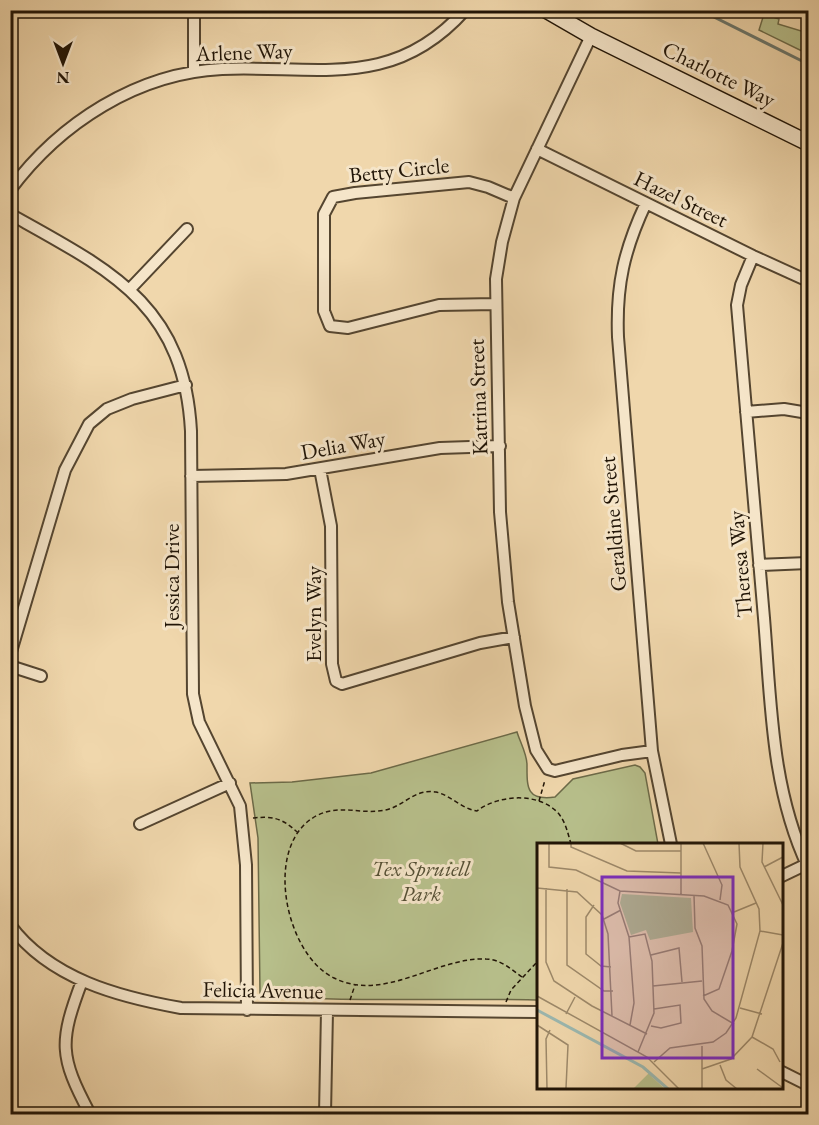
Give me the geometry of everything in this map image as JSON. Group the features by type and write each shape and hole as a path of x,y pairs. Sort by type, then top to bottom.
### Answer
{"street":[{"path":"194,10 194,72"},
{"name":"Arlene Way","path":"10,190 43,150 95,110 159,80 221,69 348,70 375,66 423,47 446,31 465,10"},
{"name":"Charlotte Way","path":"546,10 591,36 808,143"},
{"name":"Katrina Street","path":"548,770 536,750 508,602 500,512 495,304 502,242 514,198 591,36"},
{"name":"Hazel Street","path":"537,149 808,281"},
{"name":"Betty Circle","path":"495,304 439,305 348,328 330,326 324,311 324,214 333,197 450,183 469,182 514,198"},
{"name":"Geraldine Street","path":"646,203 630,237 620,272 616,302 652,751 671,843"},
{"name":"Jessica Drive","path":"10,214 99,264 130,289 164,331 180,363 186,386 191,431 193,694 199,722 240,806 246,865 247,1010"},
{"path":"130,289 187,230"},
{"name":"Theresa Way","path":"753,256 741,285 737,305 759,565 778,772 795,838 808,865"},
{"path":"10,655 65,470 75,445 89,424 107,410 132,399 186,386"},
{"path":"746,412 784,409 808,413"},
{"name":"Delia Way","path":"192,476 246,477 321,469 440,448 500,446"},
{"name":"Evelyn Way","path":"321,469 332,526 332,664 336,681 342,684 480,643 514,637"},
{"path":"759,565 808,563"},
{"path":"10,666 41,676"},
{"path":"548,770 555,771 622,755 652,751"},
{"path":"140,824 230,783"},
{"path":"783,876 808,865"},
{"name":"Felicia Avenue","path":"10,925 31,949 82,981 135,999 172,1007 247,1010 537,1012"},
{"path":"82,981 67,1020 66,1051 70,1076 90,1114"},
{"path":"325,1114 327,1011"},
{"path":"783,1072 808,1085"}],"path":[{"path":"539,802 548,770"},
{"path":"522,977 503,963 486,959 447,966 399,980 356,984 335,979 319,968 296,935 286,897 286,873 297,833 309,820 329,810 388,810 425,791 437,792 477,811 488,804 519,798 548,805 559,814 566,826 571,843"},
{"path":"242,819 274,816 286,822 297,833"},
{"path":"506,1012 506,997 537,962"},
{"path":"350,1001 356,984"}],"green space":[{"path":"764,14 779,19 778,24 808,33 808,54 759,30"},
{"name":"Tex Spruiell Park","path":"517,732 527,761 528,786 530,791 538,797 555,797 573,779 635,765 640,767 645,773 658,843 537,843 537,1000 304,998 260,993 258,838 250,783 292,782 371,773"}],"waterway":[{"path":"700,10 808,64"}]}
